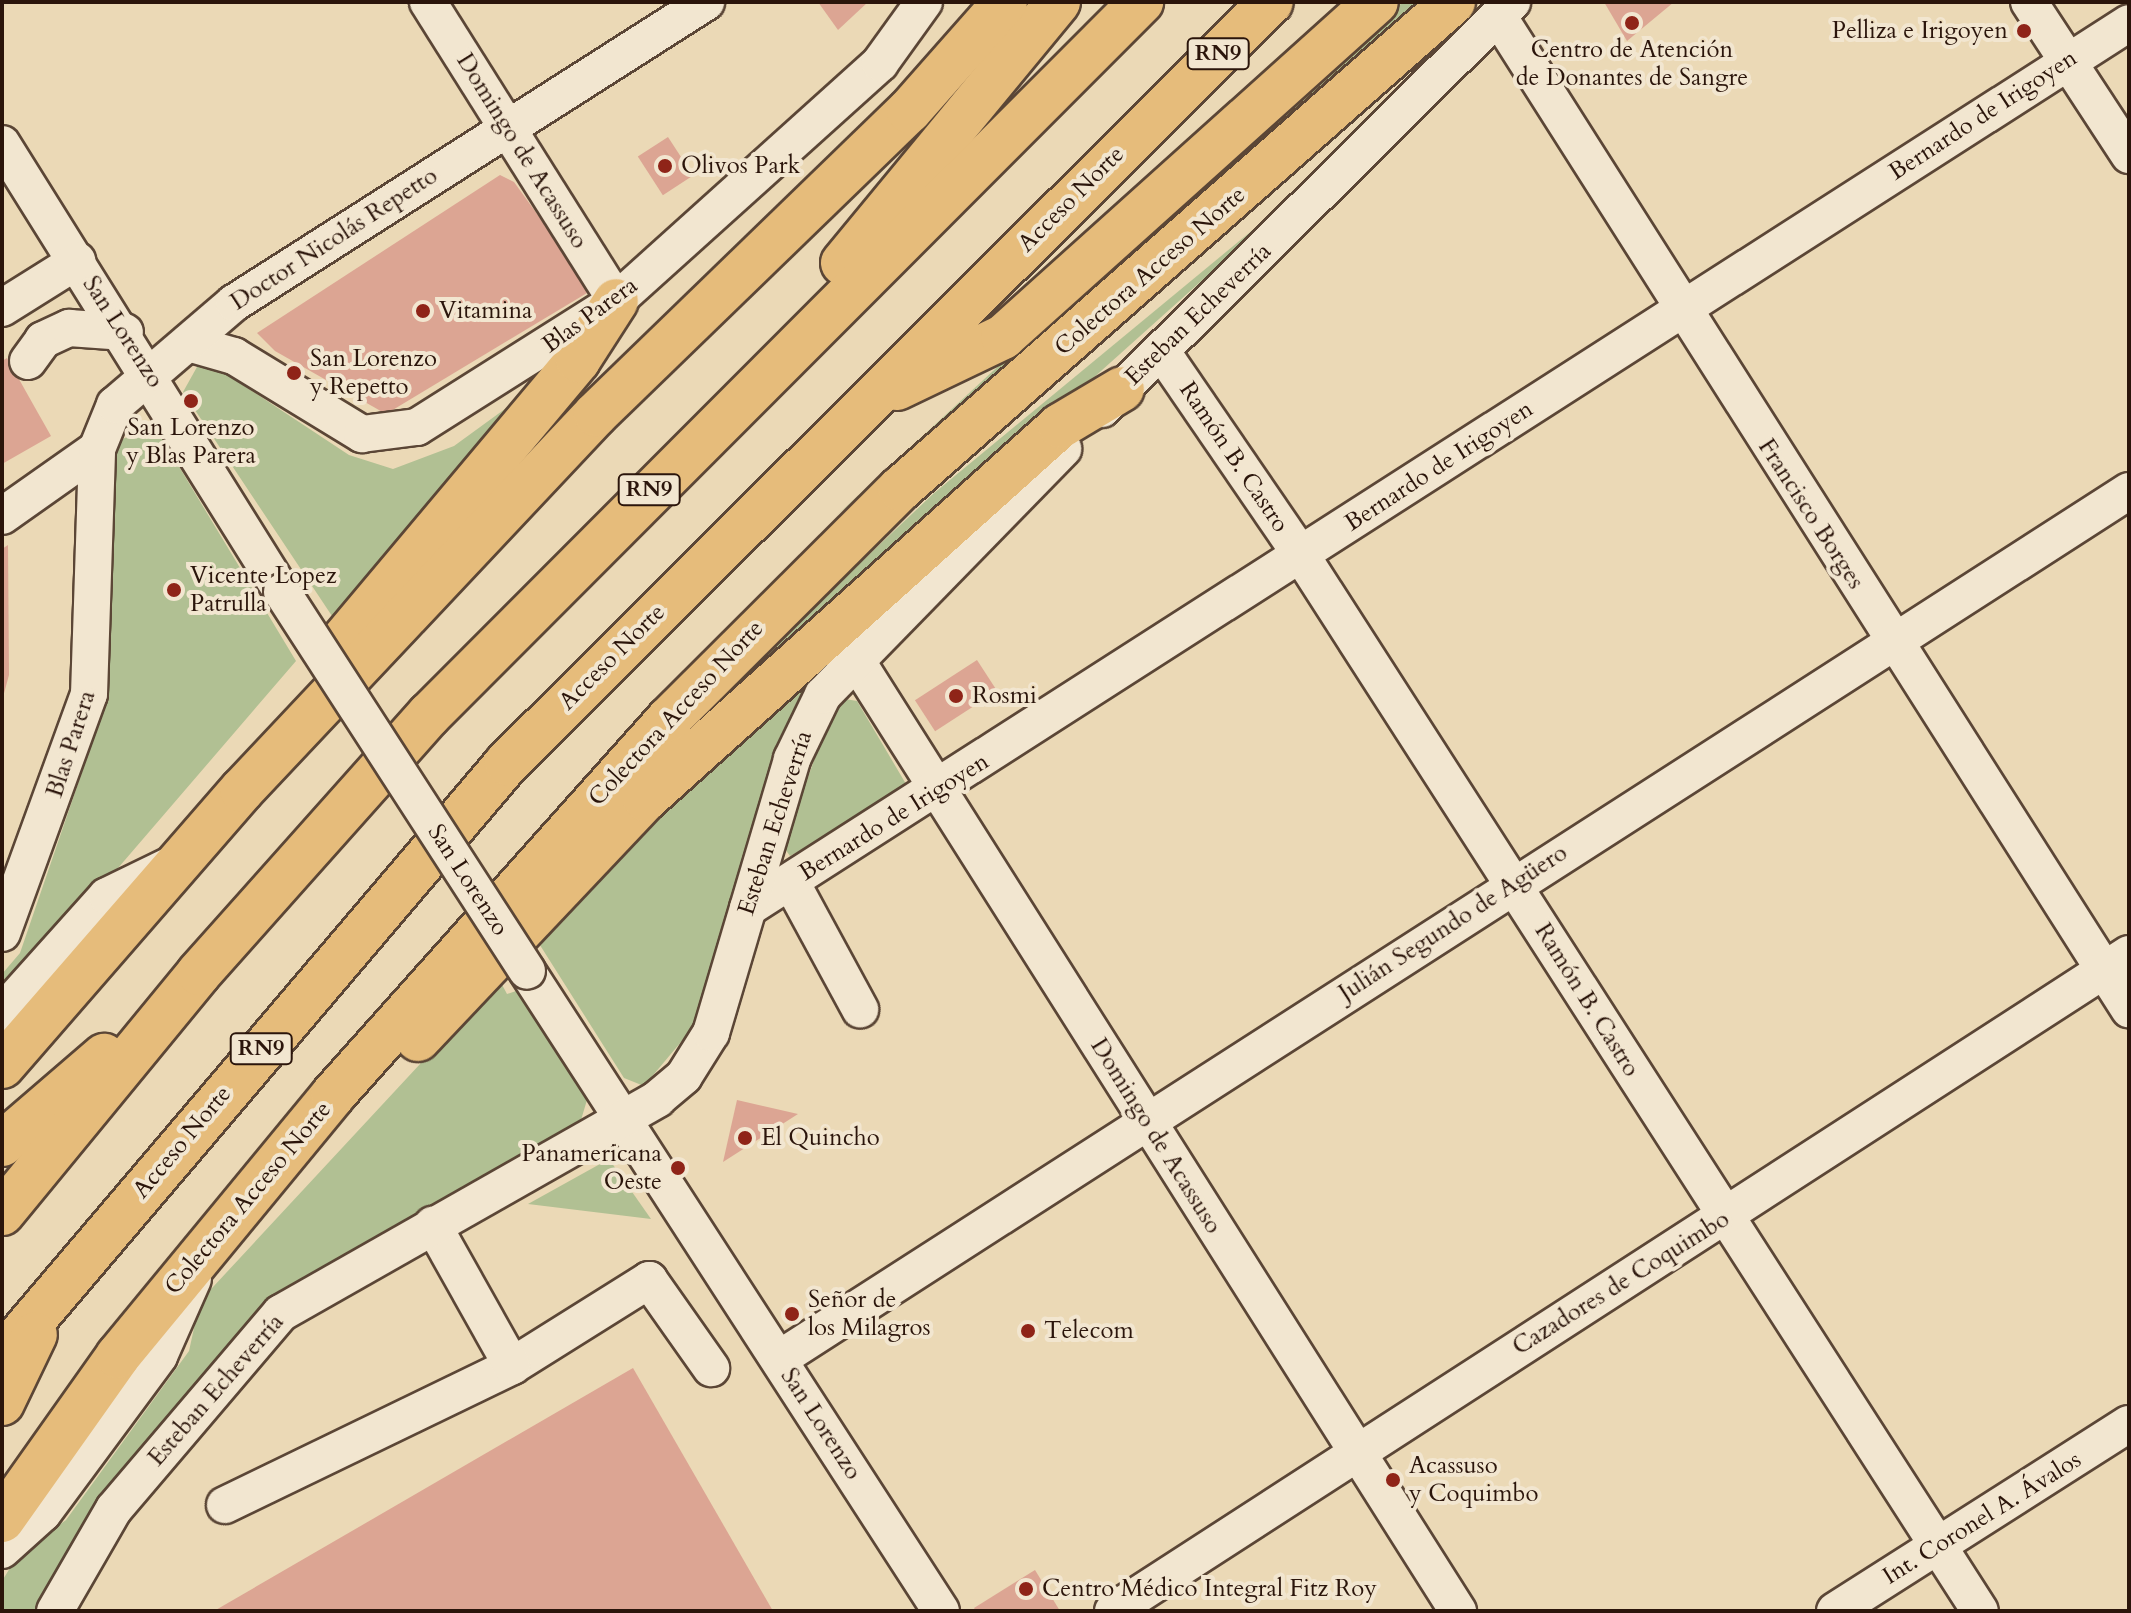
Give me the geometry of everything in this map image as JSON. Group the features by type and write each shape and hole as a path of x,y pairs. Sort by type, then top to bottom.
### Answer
{"highway":[{"path":"2,1066 183,858 596,414 909,111 1005,2"},
{"path":"730,407 982,86 1058,2"},
{"name":"RN9","path":"2,1213 199,973 429,715 730,407 1141,2"},
{"name":"Acceso Norte","path":"2,1357 468,805 863,405 1271,2"},
{"path":"863,405 1003,337 1376,2"},
{"name":"Colectora Acceso Norte","path":"2,1520 118,1356 208,1245 514,886 790,592 1453,2"},
{"path":"183,858 237,765 578,360 616,301"},
{"path":"208,1245 349,1111 645,799 1060,426 1122,389"},
{"path":"2,1144 199,973"},
{"path":"2,1403 55,1292"}],"street":[{"name":"Domingo de Acassuso","path":"428,2 616,301"},
{"name":"Doctor Nicolás Repetto","path":"97,449 115,405 150,370 188,343 234,303 506,126 706,2"},
{"name":"Blas Parera","path":"188,343 234,356 353,430 388,435 445,413 616,301 880,63 924,2"},
{"path":"2029,2 2129,155"},
{"name":"Francisco Borges","path":"1505,9 1680,310 1894,643 2117,962 2129,1009"},
{"name":"Esteban Echeverría","path":"55,1611 114,1509 259,1334 300,1297 657,1099 699,1058 807,721 856,660 1122,389 1505,9"},
{"name":"Bernardo de Irigoyen","path":"748,908 936,791 2129,23"},
{"name":"San Lorenzo","path":"2,144 150,370 282,592 527,971 625,1115 941,1611"},
{"path":"2,308 77,261"},
{"path":"28,361 43,340 69,328 125,332"},
{"name":"Ramón B. Castro","path":"1162,352 1301,555 1514,883 1723,1219 1980,1611"},
{"name":"Blas Parera","path":"4,923 89,694 97,449"},
{"path":"2,516 97,449"},
{"name":"Julián Segundo de Agüero","path":"779,1359 1514,883 2129,491"},
{"name":"Domingo de Acassuso","path":"856,660 936,791 1458,1611"},
{"path":"2,1013 107,896 183,858"},
{"path":"791,882 860,1009"},
{"name":"Cazadores de Coquimbo","path":"1113,1611 2117,962"},
{"path":"433,1225 512,1366"},
{"path":"2,1550 43,1513 159,1356 208,1245"},
{"path":"225,1505 512,1366 649,1280 662,1289 711,1368"},
{"name":"Int. Coronel A. Ávalos","path":"1835,1611 2129,1424"}],"green space":[{"path":"1403,2 1427,2 836,516 1006,359"},
{"path":"1324,171 926,528 696,729 743,674 933,494"},
{"path":"202,358 349,455 393,469 454,446 539,384 334,619 183,392"},
{"path":"154,425 296,661 2,1003 2,974 20,953 106,702 110,458 116,442"},
{"path":"907,574 808,688 786,725 691,1030 644,1086 624,1078 538,942 671,796"},
{"path":"845,699 857,701 906,784 898,798 790,856 783,846 832,711"},
{"path":"499,979 507,994 519,990 587,1100 578,1130 289,1293 41,1611 2,1611 2,1581 18,1555 66,1520 189,1351 200,1301"},
{"path":"609,1159 651,1219 528,1204"}],"building":[{"path":"818,2 868,2 838,30"},
{"name":"Centro de Atención de Donantes de Sangre","path":"1604,2 1674,2 1627,41"},
{"name":"Olivos Park","path":"668,137 693,176 663,195 638,157"},
{"name":"Vitamina","path":"500,175 514,182 592,290 386,414 275,351 257,333"},
{"path":"7,358 51,436 2,464 2,361"},
{"path":"8,545 9,675 3,697 2,549"},
{"name":"Rosmi","path":"977,660 997,691 935,731 915,700"},
{"name":"El Quincho","path":"737,1100 798,1114 723,1162"},
{"path":"633,1368 773,1611 214,1611"},
{"name":"Centro Médico Integral Fitz Roy","path":"1035,1570 1060,1611 976,1611 974,1608"}],"place":[{"name":"Centro de Atención de Donantes de Sangre","path":"1632,23"},
{"name":"Pelliza e Irigoyen","path":"2024,31"},
{"name":"Olivos Park","path":"665,166"},
{"name":"Vitamina","path":"423,311"},
{"name":"San Lorenzo y Repetto","path":"294,373"},
{"name":"San Lorenzo y Blas Parera","path":"191,401"},
{"name":"Vicente Lopez Patrulla","path":"174,590"},
{"name":"Rosmi","path":"956,696"},
{"name":"El Quincho","path":"745,1138"},
{"name":"Panamericana Oeste","path":"678,1168"},
{"name":"Señor de los Milagros","path":"792,1314"},
{"name":"Telecom","path":"1028,1331"},
{"name":"Acassuso y Coquimbo","path":"1393,1480"},
{"name":"Centro Médico Integral Fitz Roy","path":"1026,1589"}]}
